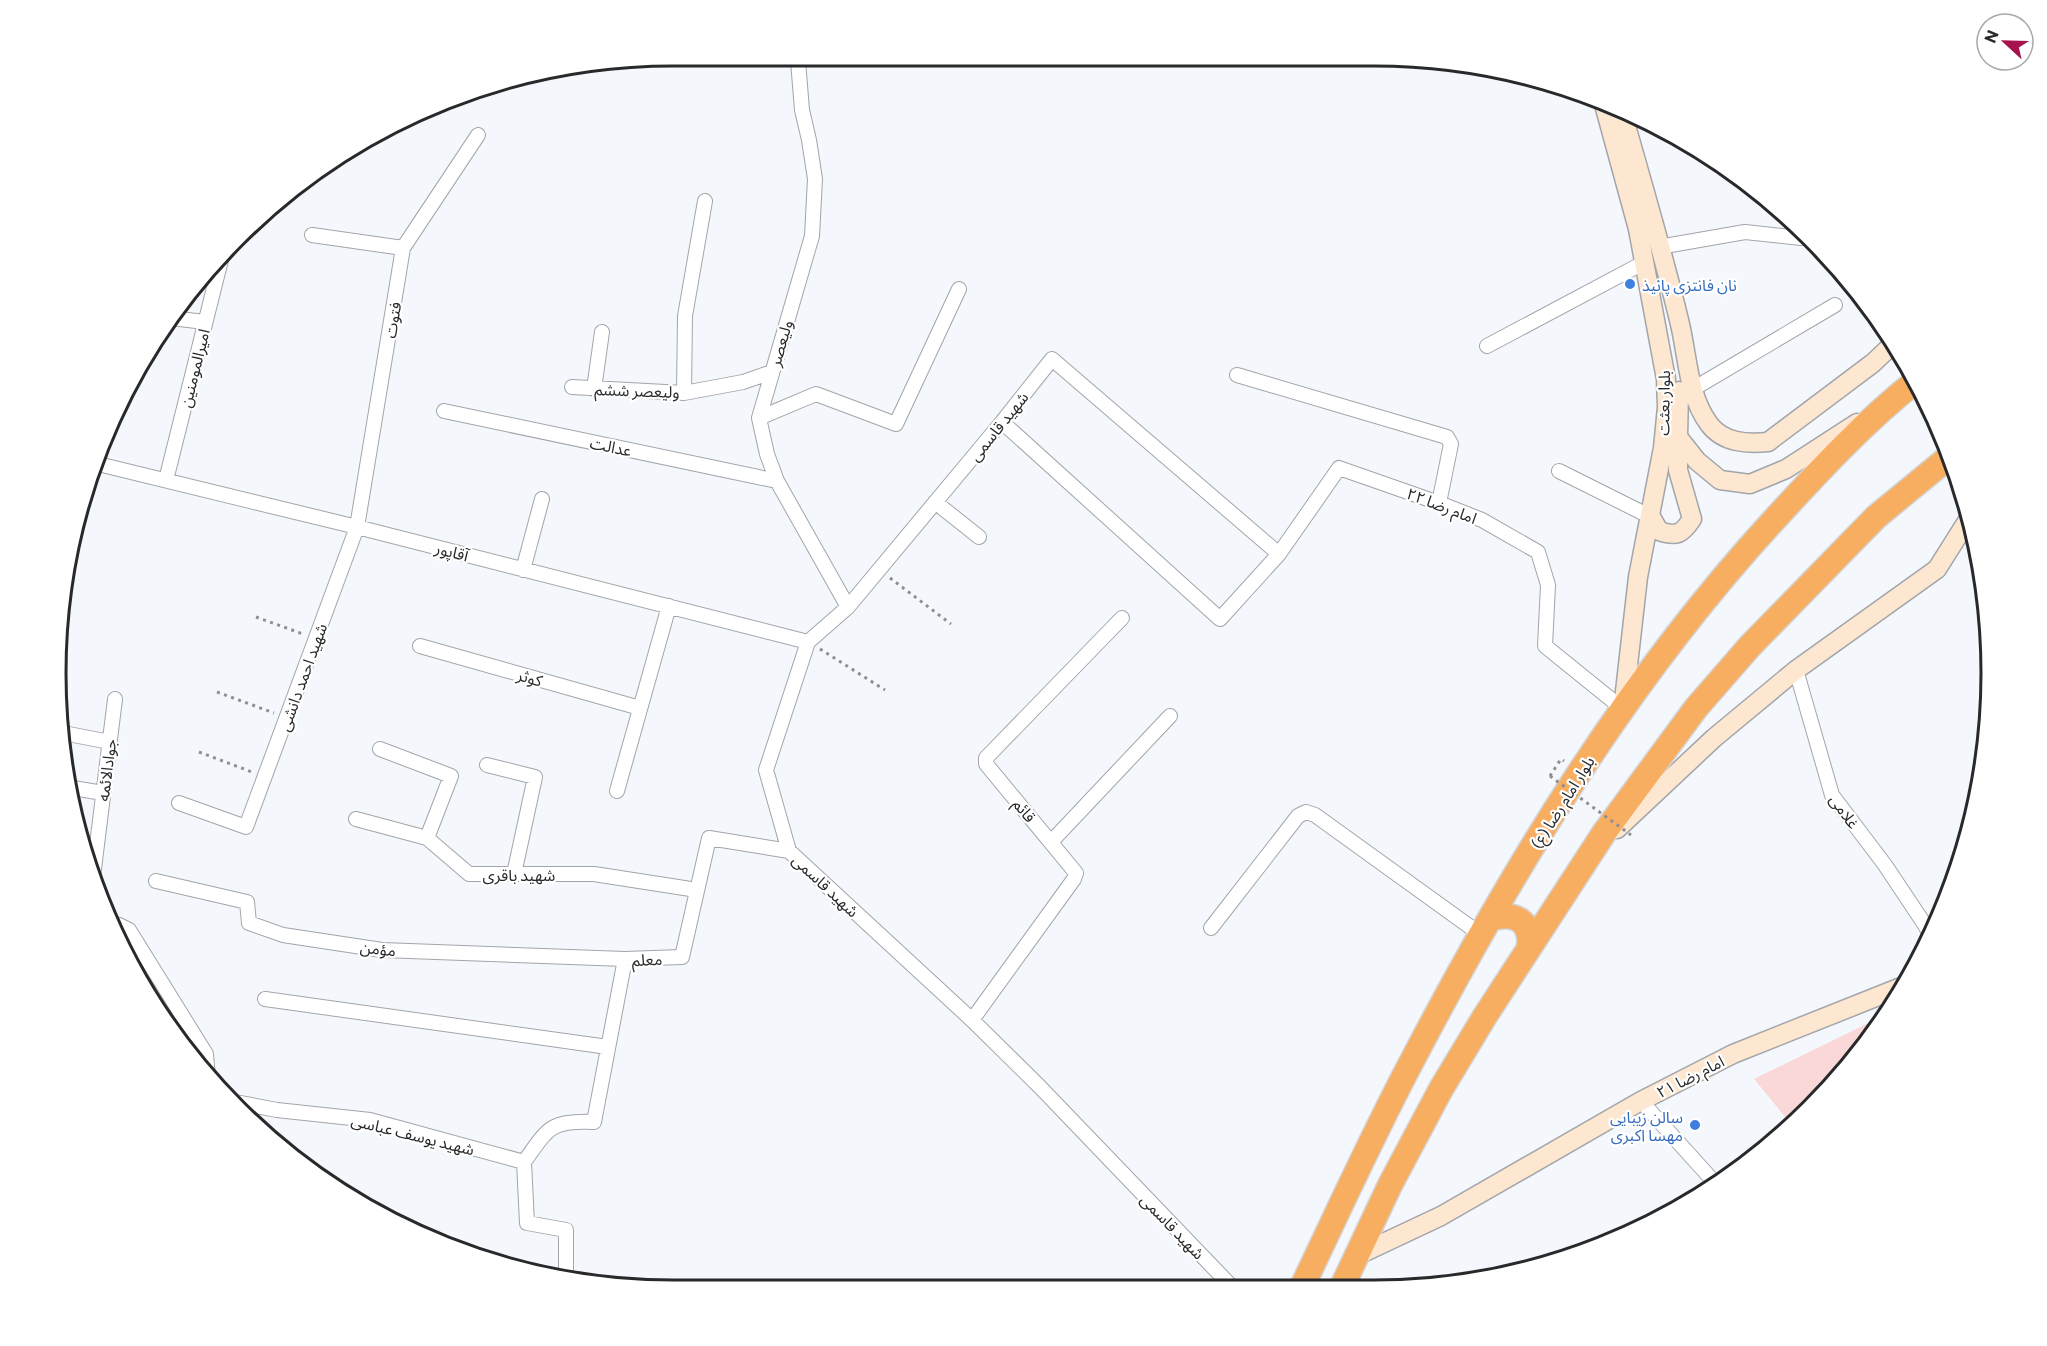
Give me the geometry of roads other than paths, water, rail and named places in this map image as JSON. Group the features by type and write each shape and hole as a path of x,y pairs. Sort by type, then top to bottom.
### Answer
{"highway":[{"name":"بلوار امام رضا (ع)","path":"1305,1280 1407,1071 1485,927 1623,708 1730,568 1884,406 1909,387"},
{"path":"1345,1280 1390,1185 1441,1089 1485,1016 1604,833 1696,708 1750,646 1876,517 1943,462"},
{"path":"1485,927 1502,915 1520,921 1527,926 1531,936 1529,948"}],"street":[{"name":"ولیعصر","path":"798,66 802,110 815,180 812,236 759,418 767,454 777,481 848,607"},
{"name":"بلوار بعثت","path":"1606,112 1645,262 1666,379 1667,407 1663,448 1638,578 1623,708"},
{"name":"بلوار بعثت","path":"1625,121 1680,322 1694,393 1710,426 1733,440 1748,444 1768,442 1888,350"},
{"name":"فتوت","path":"357,527 404,248 478,135"},
{"path":"684,393 685,316 705,201"},
{"path":"1659,246 1745,232 1796,237"},
{"path":"312,236 404,248"},
{"path":"1487,346 1645,262"},
{"name":"اميرالمومنين","path":"166,480 218,272"},
{"path":"759,418 816,394 896,424 959,289"},
{"path":"1694,393 1835,305"},
{"path":"180,319 206,322"},
{"path":"1559,471 1651,517 1659,531 1672,535 1684,531 1692,519 1678,470 1680,322"},
{"path":"594,389 602,332"},
{"name":"شهید قاسمی","path":"1225,1280 1040,1087 972,1020 789,851 766,770 808,642 848,607 1052,359 1279,554"},
{"name":"ولیعصر ششم","path":"572,387 684,393 743,382 772,372"},
{"path":"1237,375 1447,437 1451,444 1438,503"},
{"path":"1678,438 1697,461 1720,480 1750,484 1786,469 1884,406"},
{"name":"عدالت","path":"444,411 777,481"},
{"name":"امام رضا ۲۲","path":"1002,422 1220,619 1279,554 1339,468 1482,520 1538,552 1548,585 1545,646 1623,708"},
{"name":"آقاپور","path":"103,465 808,642"},
{"path":"523,570 542,499"},
{"path":"935,502 979,537"},
{"name":"شهید احمد دانشی","path":"179,802 246,827 357,527"},
{"path":"1593,851 1714,738 1796,669 1937,569 1963,528"},
{"path":"617,790 669,606"},
{"name":"قائم","path":"972,1020 1074,879 1076,873 986,764 986,758 1122,618"},
{"name":"کوثر","path":"420,646 640,708"},
{"name":"غلامی","path":"1796,669 1832,795 1885,865 1925,926"},
{"name":"جوادالائمه","path":"95,859 115,699"},
{"path":"1052,842 1170,716"},
{"path":"69,734 110,742"},
{"path":"380,748 451,776 427,838"},
{"path":"487,765 535,777 514,874"},
{"path":"78,789 103,793"},
{"path":"1211,928 1298,816 1306,812 1315,815 1485,927"},
{"name":"شهید باقری","path":"356,819 427,838 469,874 594,874 697,890"},
{"name":"معلم","path":"524,1162 549,1128 572,1121 594,1122 625,959 682,957 709,838 789,851"},
{"name":"مؤمن","path":"156,881 247,902 249,922 283,935 382,950 625,959"},
{"path":"122,927 129,930 206,1054 206,1061"},
{"name":"امام رضا ۲۱","path":"1356,1256 1441,1215 1641,1101 1733,1054 1891,991"},
{"path":"265,999 608,1047"},
{"path":"1641,1101 1711,1178"},
{"name":"شهید یوسف عباسی","path":"246,1104 277,1110 370,1120 524,1162"},
{"path":"524,1162 528,1222 567,1230 566,1270"}],"place":[{"name":"نان فانتزی پانیذ","path":"1630,284"},
{"name":"سالن زیبایی مهسا اکبری","path":"1695,1125"}]}
